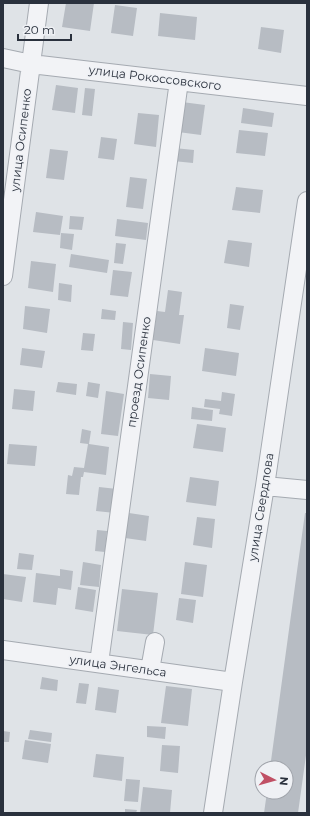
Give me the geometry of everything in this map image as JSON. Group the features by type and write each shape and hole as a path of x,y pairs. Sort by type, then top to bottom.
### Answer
{"street":[{"name":"улица Осипенко","path":"3,276 39,3"},
{"name":"улица Рокоссовского","path":"3,58 31,64 307,96"},
{"name":"проезд Осипенко","path":"99,663 179,81"},
{"name":"улица Свердлова","path":"213,813 265,486 307,201"},
{"path":"265,486 307,490"},
{"path":"150,670 155,642"},
{"name":"улица Энгельса","path":"3,650 233,682"}],"building":[{"path":"66,3 94,3 90,31 62,27"},
{"path":"115,5 137,8 133,36 111,33"},
{"path":"160,13 197,17 195,40 158,36"},
{"path":"261,27 284,30 281,53 258,49"},
{"path":"56,85 78,88 75,113 52,110"},
{"path":"85,88 95,89 92,116 82,115"},
{"path":"182,102 205,105 201,135 178,132"},
{"path":"243,108 274,113 272,127 241,123"},
{"path":"138,113 159,115 156,147 134,144"},
{"path":"239,130 268,133 265,156 236,153"},
{"path":"101,137 117,139 114,160 98,158"},
{"path":"174,148 194,150 193,163 173,161"},
{"path":"50,149 68,151 64,180 46,178"},
{"path":"130,177 147,179 143,209 126,207"},
{"path":"236,187 263,190 260,213 232,210"},
{"path":"36,212 63,216 60,235 33,232"},
{"path":"70,216 84,217 82,230 69,229"},
{"path":"117,219 148,223 146,240 115,236"},
{"path":"61,233 74,234 72,250 60,248"},
{"path":"228,240 252,243 249,267 224,263"},
{"path":"116,243 126,244 123,264 114,263"},
{"path":"71,254 109,260 107,273 69,267"},
{"path":"31,261 56,264 53,292 28,288"},
{"path":"113,270 132,272 128,297 110,295"},
{"path":"59,283 72,285 71,302 58,300"},
{"path":"168,290 182,292 179,315 184,315 180,344 153,340 157,311 165,312"},
{"path":"230,304 244,306 240,330 227,328"},
{"path":"25,306 50,309 47,333 23,329"},
{"path":"102,309 116,311 115,320 101,319"},
{"path":"123,322 133,323 131,350 121,349"},
{"path":"83,333 95,334 93,351 81,350"},
{"path":"22,348 45,351 42,368 20,365"},
{"path":"205,348 239,353 236,376 202,371"},
{"path":"150,374 171,376 169,400 148,398"},
{"path":"58,382 77,384 76,395 56,392"},
{"path":"88,382 100,384 98,398 86,396"},
{"path":"14,389 35,391 33,411 12,409"},
{"path":"106,391 124,394 118,436 101,434"},
{"path":"222,392 235,394 232,416 219,414 220,409 204,407 205,399 221,401"},
{"path":"192,407 213,410 212,421 191,419"},
{"path":"197,424 226,428 223,452 193,448"},
{"path":"82,429 91,431 89,444 109,447 106,475 84,472 83,477 81,477 79,495 66,494 68,475 72,476 74,467 84,468 88,444 80,443"},
{"path":"9,444 37,446 35,466 7,464"},
{"path":"190,477 219,481 216,506 186,502"},
{"path":"99,487 117,489 115,513 96,511"},
{"path":"129,513 149,516 146,541 125,538"},
{"path":"305,513 307,513 307,748 298,813 264,813 266,800 294,800 294,760 271,760"},
{"path":"197,517 215,519 212,548 193,545"},
{"path":"97,530 107,531 105,552 95,551"},
{"path":"19,553 34,555 32,570 17,569"},
{"path":"83,562 101,565 99,587 80,585"},
{"path":"185,562 207,565 203,597 181,594"},
{"path":"60,569 73,571 71,590 58,588 56,605 33,602 36,573 60,576"},
{"path":"3,574 26,577 22,602 3,599"},
{"path":"78,587 96,590 93,612 75,609"},
{"path":"122,589 158,593 153,635 117,631"},
{"path":"179,598 196,600 193,623 176,620"},
{"path":"42,677 58,680 57,691 40,689"},
{"path":"79,683 89,684 86,704 76,703"},
{"path":"166,686 192,689 188,726 161,723"},
{"path":"98,687 119,690 116,713 95,710"},
{"path":"147,726 166,727 165,739 147,737"},
{"path":"30,730 52,733 51,742 28,739"},
{"path":"3,731 10,732 9,742 3,742"},
{"path":"25,740 51,744 48,763 22,759"},
{"path":"162,745 180,746 178,773 160,771"},
{"path":"96,754 124,757 122,781 93,777"},
{"path":"126,779 140,780 138,802 124,801"},
{"path":"143,787 172,790 170,813 140,813"},
{"path":"125,809 137,810 136,813 125,813"}]}
